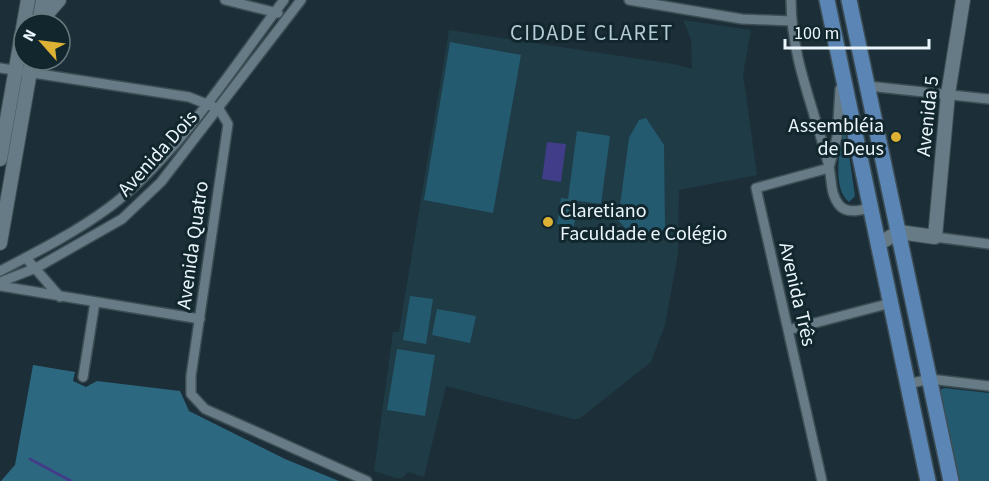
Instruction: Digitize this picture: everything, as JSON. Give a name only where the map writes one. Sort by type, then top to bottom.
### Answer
[{"type":"main road","points":[[827,0],[928,481]]},
{"type":"main road","points":[[849,0],[951,481]]},
{"type":"main road","points":[[899,342],[912,348],[921,340]]},
{"type":"main road","points":[[915,416],[926,408],[936,409]]},
{"type":"street","points":[[49,12],[59,0]]},
{"type":"street","points":[[225,0],[276,10],[286,21]]},
{"type":"street","name":"Avenida Dois","points":[[0,271],[26,258],[110,207],[150,171],[205,104],[284,0]]},
{"type":"street","points":[[629,0],[659,2],[742,19],[791,21]]},
{"type":"street","points":[[790,0],[796,58],[829,168],[834,199],[842,209],[855,211],[870,208]]},
{"type":"street","name":"Avenida 5","points":[[935,237],[948,94],[963,0]]},
{"type":"street","name":"Avenida Dois","points":[[0,284],[36,268],[122,219],[161,182],[286,21],[296,2]]},
{"type":"street","points":[[829,168],[840,105],[839,60]]},
{"type":"street","points":[[0,159],[16,72]]},
{"type":"street","points":[[0,243],[6,179],[30,72]]},
{"type":"street","points":[[62,72],[189,97],[219,109]]},
{"type":"street","points":[[868,86],[989,99]]},
{"type":"street","name":"Avenida Quatro","points":[[219,109],[228,124],[190,388],[193,399],[205,409],[366,481]]},
{"type":"street","name":"Avenida Três","points":[[820,478],[756,188],[829,168]]},
{"type":"street","points":[[878,244],[898,232],[989,244]]},
{"type":"street","points":[[26,258],[60,297]]},
{"type":"street","points":[[0,284],[60,297],[200,319]]},
{"type":"street","points":[[83,377],[95,302]]},
{"type":"street","points":[[788,330],[891,303]]},
{"type":"street","points":[[908,384],[930,379],[989,386]]},
{"type":"shaded area","name":"Claretiano Faculdade e Colégio","points":[[683,20],[751,30],[743,74],[757,175],[679,190],[678,254],[665,325],[651,362],[579,419],[446,386],[424,477],[408,472],[402,478],[396,478],[374,471],[393,332],[399,332],[449,30],[673,64],[692,69],[691,39]]},
{"type":"shaded area","points":[[450,42],[521,55],[493,213],[424,200]]},
{"type":"shaded area","points":[[646,118],[664,145],[665,228],[659,234],[626,229],[618,220],[629,138],[639,120]]},
{"type":"shaded area","points":[[845,127],[855,196],[849,202],[843,195],[839,178],[842,129]]},
{"type":"shaded area","points":[[577,131],[610,136],[601,204],[578,201],[574,226],[557,224],[561,198],[568,199]]},
{"type":"shaded area","points":[[547,142],[566,144],[561,182],[542,179]]},
{"type":"shaded area","points":[[410,296],[433,299],[426,344],[403,340]]},
{"type":"shaded area","points":[[437,309],[476,316],[470,343],[432,335]]},
{"type":"shaded area","points":[[397,349],[435,355],[425,416],[387,410]]},
{"type":"shaded area","points":[[33,365],[75,372],[73,381],[86,387],[97,381],[180,391],[189,411],[285,459],[339,481],[1,481],[15,465]]},
{"type":"shaded area","points":[[944,388],[989,393],[989,481],[954,481],[936,392]]},
{"type":"waterway","points":[[30,459],[71,481]]},
{"type":"place","name":"Assembléia de Deus","points":[[896,137]]},
{"type":"place","name":"Claretiano Faculdade e Colégio","points":[[548,222]]},
{"type":"district","name":"CIDADE CLARET","points":[[592,32]]}]
